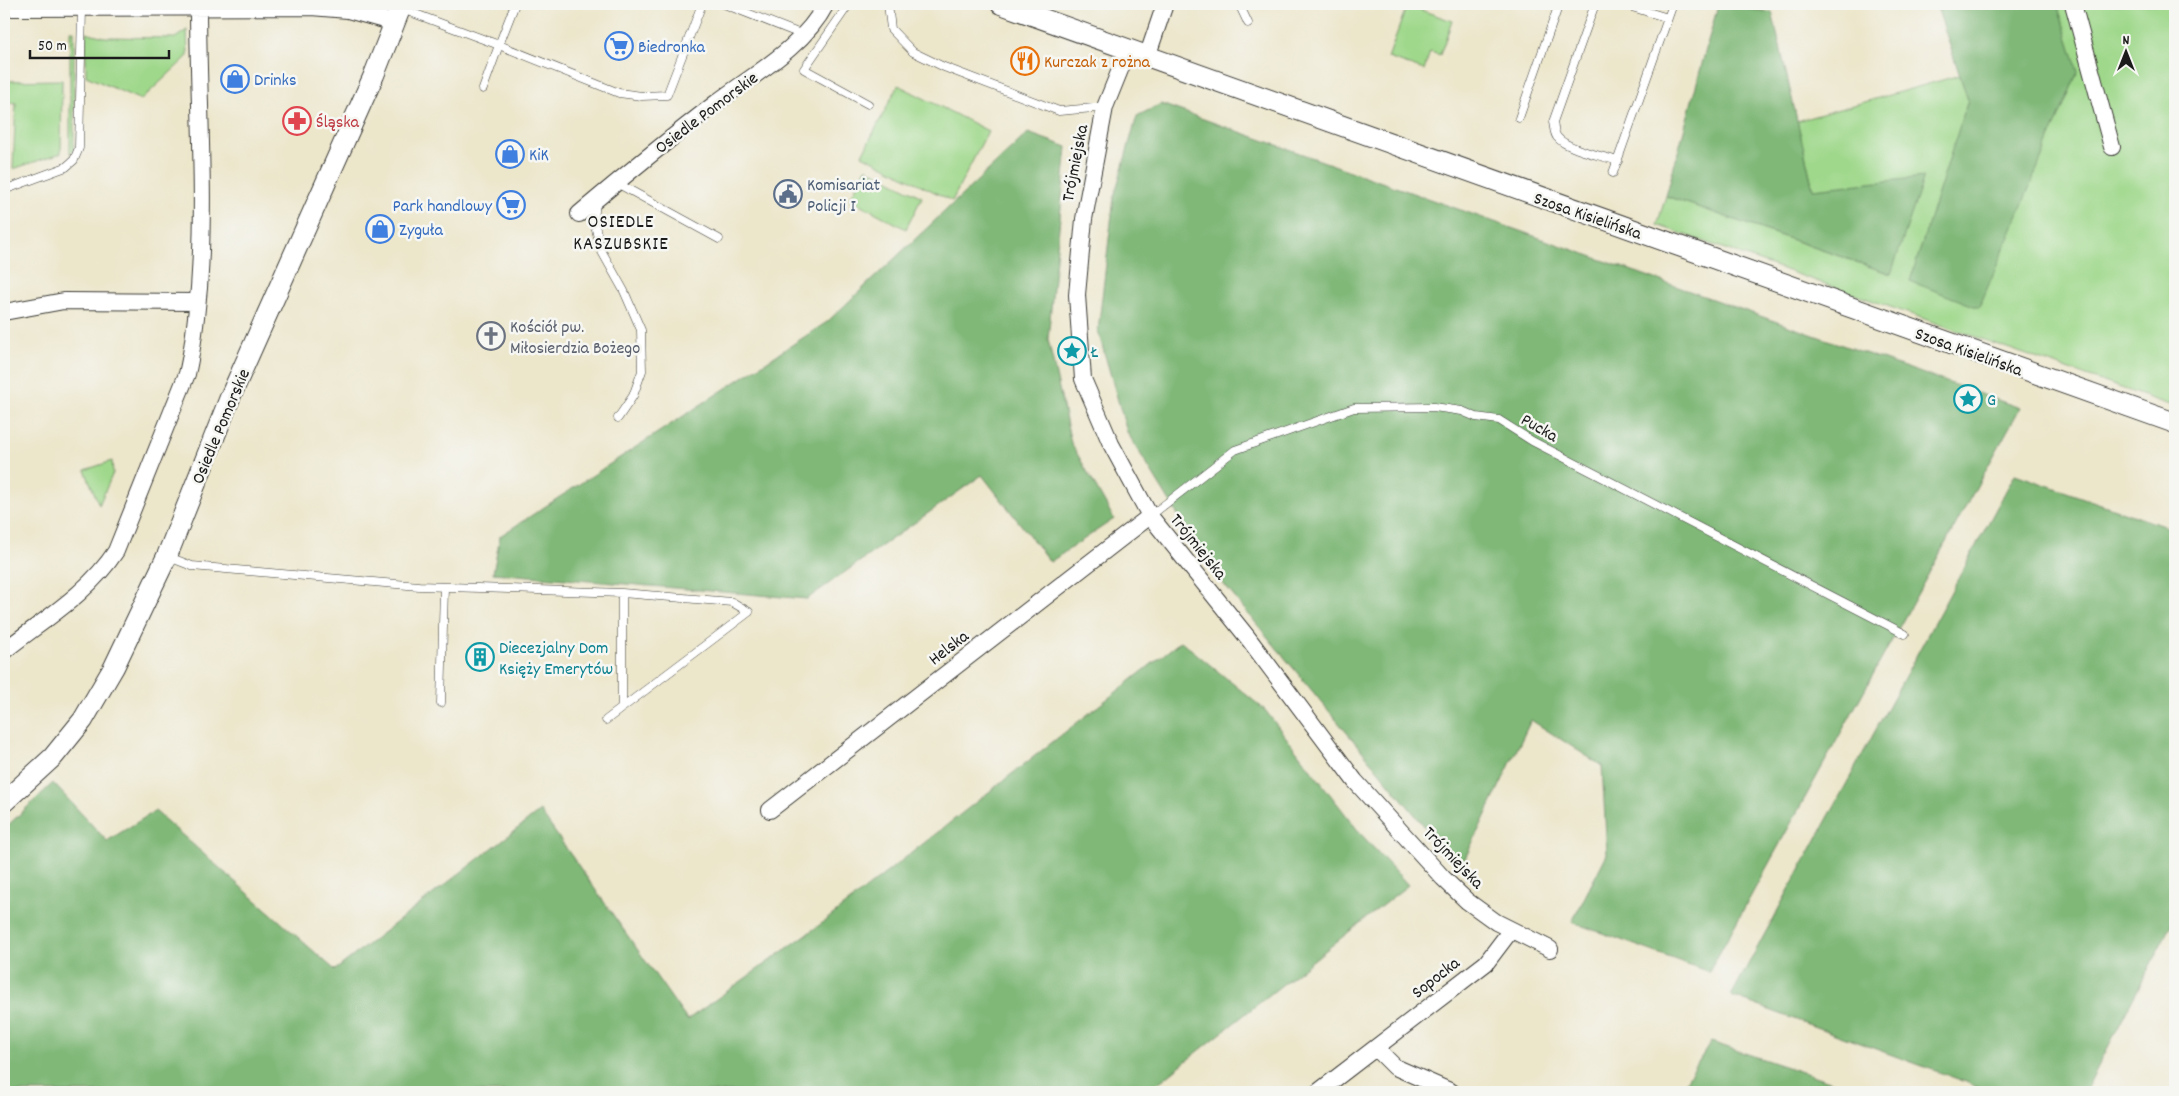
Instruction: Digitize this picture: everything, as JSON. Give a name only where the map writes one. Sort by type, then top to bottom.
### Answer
[{"type":"street","name":"Osiedle Pomorskie","points":[[579,214],[615,182],[715,104],[778,58],[803,35],[826,4]]},
{"type":"street","name":"Szosa Kisielińska","points":[[1001,4],[2175,423]]},
{"type":"street","points":[[1147,57],[1166,4]]},
{"type":"street","points":[[2073,4],[2112,147]]},
{"type":"street","points":[[4,8],[72,6],[331,6],[359,12],[399,12]]},
{"type":"street","points":[[4,650],[83,589],[102,572],[116,551],[187,374],[194,346],[203,200],[198,6]]},
{"type":"street","name":"Osiedle Pomorskie","points":[[4,802],[53,757],[84,720],[114,667],[167,556],[231,395],[399,12]]},
{"type":"street","name":"Trójmiejska","points":[[1128,50],[1105,107],[1084,219],[1077,295],[1083,379],[1111,444],[1150,516],[1248,638],[1355,781],[1443,878],[1467,901],[1496,922],[1550,949]]},
{"type":"street","points":[[4,312],[64,301],[197,302]]},
{"type":"street","name":"Helska","points":[[770,810],[1150,516]]},
{"type":"street","name":"Sopocka","points":[[1318,1092],[1486,962],[1511,930]]},
{"type":"street","points":[[1376,1048],[1395,1067],[1452,1092]]},
{"type":"lane","points":[[482,88],[515,4]]},
{"type":"lane","points":[[399,12],[499,45],[619,93],[642,96],[667,95],[702,4]]},
{"type":"lane","points":[[724,4],[803,35]]},
{"type":"lane","points":[[849,4],[804,69],[868,104]]},
{"type":"lane","points":[[888,4],[891,30],[913,52],[944,67],[1059,111],[1105,107]]},
{"type":"lane","points":[[1239,4],[1248,23]]},
{"type":"lane","points":[[1519,118],[1559,4]]},
{"type":"lane","points":[[1595,4],[1553,122],[1554,130],[1559,140],[1618,161]]},
{"type":"lane","points":[[1622,4],[1668,18]]},
{"type":"lane","points":[[1614,173],[1673,4]]},
{"type":"lane","points":[[4,190],[66,167],[74,160],[80,148],[72,6]]},
{"type":"lane","points":[[615,182],[719,239]]},
{"type":"lane","points":[[597,198],[594,221],[601,250],[624,291],[641,330],[642,371],[632,396],[618,418]]},
{"type":"lane","name":"Pucka","points":[[1150,516],[1235,450],[1354,408],[1443,408],[1499,420],[1532,442],[1905,634]]},
{"type":"lane","points":[[167,556],[192,566],[444,587],[622,593],[732,602],[749,612],[606,720]]},
{"type":"lane","points":[[441,703],[444,587]]},
{"type":"lane","points":[[622,593],[622,708]]},
{"type":"green space","points":[[1936,4],[2057,4],[2078,71],[1979,308],[1910,281],[1968,100]]},
{"type":"green space","points":[[2057,4],[2175,4],[2175,407],[1657,225],[1666,196],[1891,274],[1813,189],[1797,121],[1960,75],[1968,100],[1946,174],[2077,71]]},
{"type":"green space","points":[[1407,5],[1452,21],[1440,55],[1430,52],[1424,70],[1388,58]]},
{"type":"green space","points":[[1718,5],[1772,12],[1813,189],[1924,177],[1891,274],[1666,196]]},
{"type":"green space","points":[[187,30],[188,56],[141,100],[86,76],[86,32],[104,37],[175,38]]},
{"type":"green space","points":[[70,31],[74,31],[74,144],[73,151],[70,154]]},
{"type":"green space","points":[[62,80],[61,153],[13,169],[16,103],[4,102],[4,81]]},
{"type":"green space","points":[[898,85],[988,131],[952,201],[862,155]]},
{"type":"green space","points":[[1161,104],[2020,408],[1709,972],[1572,922],[1607,854],[1602,766],[1531,720],[1460,869],[1211,569],[1127,432],[1098,331],[1114,197],[1137,116]]},
{"type":"green space","points":[[1028,133],[1067,147],[1048,339],[1071,443],[1114,519],[1050,562],[982,475],[807,599],[493,573],[500,536],[827,322]]},
{"type":"green space","points":[[866,168],[922,197],[906,229],[850,199]]},
{"type":"green space","points":[[112,461],[113,473],[99,505],[85,470]]},
{"type":"green space","points":[[2015,474],[2175,530],[2175,917],[2085,1092],[1987,1092],[1966,1082],[1731,996]]},
{"type":"green space","points":[[1181,641],[1265,710],[1360,833],[1408,885],[1147,1092],[4,1092],[4,829],[53,783],[107,841],[155,811],[335,970],[540,811],[687,1020],[821,924]]},
{"type":"green space","points":[[1711,1042],[1863,1092],[1679,1092]]},
{"type":"place","name":"Biedronka","points":[[619,46]]},
{"type":"place","name":"Kurczak z rożna","points":[[1025,61]]},
{"type":"place","name":"Drinks","points":[[235,79]]},
{"type":"place","name":"Śląska","points":[[297,121]]},
{"type":"place","name":"KiK","points":[[510,154]]},
{"type":"place","name":"Komisariat Policji I","points":[[788,194]]},
{"type":"place","name":"Park handlowy","points":[[511,205]]},
{"type":"place","name":"Zyguła","points":[[380,229]]},
{"type":"place","name":"Kościół pw. Miłosierdzia Bożego","points":[[491,336]]},
{"type":"place","name":"Ł","points":[[1072,351]]},
{"type":"place","name":"G","points":[[1968,399]]},
{"type":"place","name":"Diecezjalny Dom Księży Emerytów","points":[[480,657]]},
{"type":"district","name":"OSIEDLE KASZUBSKIE","points":[[621,231]]}]
